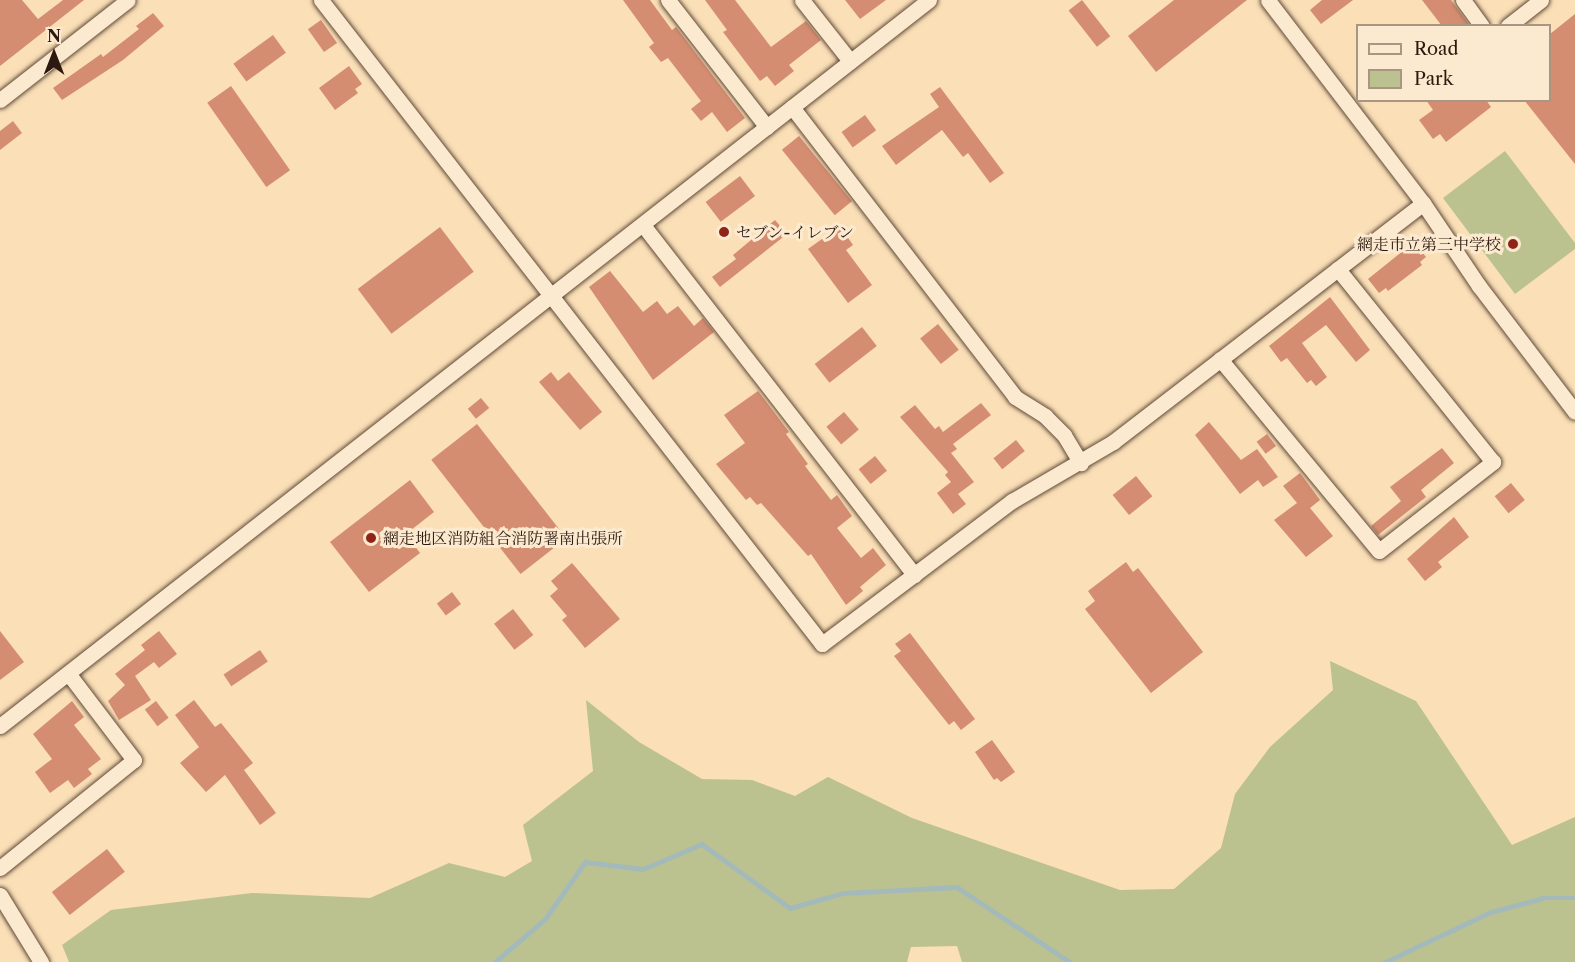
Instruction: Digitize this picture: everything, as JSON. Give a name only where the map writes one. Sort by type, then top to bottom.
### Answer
[{"type":"street","points":[[0,100],[128,0]]},
{"type":"street","points":[[321,0],[822,645],[1012,501],[1081,463],[1423,203]]},
{"type":"street","points":[[668,0],[766,127]]},
{"type":"street","points":[[802,0],[850,61]]},
{"type":"street","points":[[1,724],[552,298],[929,0]]},
{"type":"street","points":[[1268,0],[1423,203],[1479,286],[1575,412]]},
{"type":"street","points":[[1463,0],[1481,24]]},
{"type":"street","points":[[1511,24],[1541,0]]},
{"type":"street","points":[[792,107],[1014,397],[1031,405],[1051,422],[1081,463]]},
{"type":"street","points":[[643,225],[914,575]]},
{"type":"street","points":[[1220,359],[1379,551],[1493,462],[1338,269]]},
{"type":"street","points":[[0,868],[134,760],[68,674]]},
{"type":"street","points":[[0,895],[41,962]]},
{"type":"green space","points":[[1505,151],[1575,243],[1575,249],[1515,294],[1443,198]]},
{"type":"green space","points":[[1330,661],[1416,701],[1512,845],[1575,817],[1575,962],[962,962],[957,946],[911,947],[907,962],[69,962],[62,945],[111,910],[252,893],[370,898],[449,863],[505,877],[532,861],[523,825],[593,771],[586,700],[639,742],[702,779],[752,780],[795,796],[828,777],[912,818],[1120,890],[1174,889],[1221,848],[1235,794],[1270,747],[1333,690]]},
{"type":"building","points":[[0,0],[22,0],[38,19],[63,0],[84,0],[0,66]]},
{"type":"building","points":[[623,0],[650,0],[672,30],[676,27],[745,118],[727,132],[712,112],[701,121],[691,109],[701,101],[668,58],[661,62],[649,47],[654,43]]},
{"type":"building","points":[[705,0],[735,0],[771,47],[806,21],[821,40],[789,65],[794,71],[775,86],[767,76],[760,81],[723,32],[727,30]]},
{"type":"building","points":[[845,0],[886,0],[860,19]]},
{"type":"building","points":[[1082,0],[1110,36],[1097,47],[1069,10]]},
{"type":"building","points":[[1174,0],[1247,0],[1156,72],[1128,36]]},
{"type":"building","points":[[1322,0],[1353,0],[1321,24],[1310,10]]},
{"type":"building","points":[[1422,0],[1451,0],[1469,24],[1440,24]]},
{"type":"building","points":[[153,13],[164,26],[123,60],[62,100],[53,88],[101,54],[103,57],[139,29],[136,26]]},
{"type":"building","points":[[1575,14],[1575,164],[1526,102],[1551,102],[1551,33]]},
{"type":"building","points":[[321,20],[337,43],[324,52],[308,29]]},
{"type":"building","points":[[273,35],[286,53],[246,82],[233,64]]},
{"type":"building","points":[[349,66],[362,84],[355,89],[358,93],[335,110],[319,88]]},
{"type":"building","points":[[231,86],[290,170],[266,187],[207,103]]},
{"type":"building","points":[[940,87],[1004,173],[990,183],[968,153],[963,157],[942,130],[896,165],[882,146],[939,107],[930,94]]},
{"type":"building","points":[[1427,102],[1487,102],[1491,107],[1446,142],[1440,134],[1433,139],[1419,120],[1433,110]]},
{"type":"building","points":[[865,115],[876,130],[853,147],[842,132]]},
{"type":"building","points":[[13,121],[22,133],[0,150],[0,131]]},
{"type":"building","points":[[799,136],[852,201],[835,215],[782,150]]},
{"type":"building","points":[[740,176],[755,196],[721,222],[706,202]]},
{"type":"building","points":[[775,220],[787,234],[720,287],[712,277],[736,259],[733,255]]},
{"type":"building","points":[[840,226],[853,245],[846,250],[872,285],[848,303],[808,249]]},
{"type":"building","points":[[440,227],[474,272],[391,334],[358,289]]},
{"type":"building","points":[[1414,242],[1426,257],[1420,262],[1422,265],[1388,291],[1386,288],[1379,293],[1368,279]]},
{"type":"building","points":[[610,271],[643,312],[657,301],[667,314],[678,306],[694,326],[703,318],[714,332],[653,380],[589,287]]},
{"type":"building","points":[[1330,297],[1370,350],[1356,362],[1326,325],[1302,343],[1327,377],[1316,386],[1311,380],[1307,383],[1287,358],[1281,362],[1269,346]]},
{"type":"building","points":[[938,324],[959,350],[941,364],[920,338]]},
{"type":"building","points":[[862,327],[877,346],[829,383],[815,364]]},
{"type":"building","points":[[551,372],[558,381],[569,372],[602,412],[580,430],[539,382]]},
{"type":"building","points":[[758,391],[789,432],[786,434],[808,464],[805,466],[831,500],[837,495],[852,516],[837,528],[861,558],[873,548],[886,565],[860,587],[863,591],[846,605],[811,554],[808,556],[761,503],[757,505],[750,497],[746,500],[716,464],[745,443],[724,415]]},
{"type":"building","points":[[481,398],[489,408],[476,419],[468,409]]},
{"type":"building","points":[[981,403],[991,415],[953,444],[957,449],[951,453],[974,482],[958,494],[966,504],[953,514],[937,493],[951,482],[945,475],[948,472],[900,417],[915,405],[935,429],[939,426],[943,432]]},
{"type":"building","points":[[844,412],[859,430],[841,444],[826,427]]},
{"type":"building","points":[[1209,422],[1241,460],[1257,449],[1278,477],[1263,487],[1258,480],[1240,494],[1195,435]]},
{"type":"building","points":[[477,424],[566,538],[521,574],[431,460]]},
{"type":"building","points":[[1267,434],[1276,446],[1266,454],[1257,442]]},
{"type":"building","points":[[1016,440],[1025,451],[1002,469],[993,458]]},
{"type":"building","points":[[1442,448],[1454,463],[1421,490],[1426,497],[1378,535],[1371,526],[1401,501],[1390,487]]},
{"type":"building","points":[[875,456],[887,471],[871,484],[859,469]]},
{"type":"building","points":[[1300,473],[1320,500],[1310,508],[1333,536],[1306,557],[1274,520],[1297,503],[1283,486]]},
{"type":"building","points":[[1136,476],[1152,496],[1129,515],[1113,495]]},
{"type":"building","name":"網走地区消防組合消防署南出張所","points":[[410,480],[434,512],[406,534],[420,553],[369,592],[330,542]]},
{"type":"building","points":[[1511,483],[1525,500],[1509,513],[1495,496]]},
{"type":"building","points":[[1454,517],[1469,537],[1438,562],[1442,567],[1425,581],[1407,559]]},
{"type":"building","points":[[1126,562],[1133,572],[1138,568],[1203,652],[1151,693],[1085,609],[1095,601],[1088,591]]},
{"type":"building","points":[[572,563],[620,619],[585,648],[562,620],[567,616],[550,596],[558,589],[551,581]]},
{"type":"building","points":[[452,592],[461,604],[446,615],[437,603]]},
{"type":"building","points":[[513,609],[533,635],[514,650],[494,624]]},
{"type":"building","points":[[0,631],[24,662],[0,680]]},
{"type":"building","points":[[159,631],[177,654],[159,668],[154,662],[135,676],[151,700],[119,720],[108,701],[125,685],[115,674],[145,650],[141,645]]},
{"type":"building","points":[[910,633],[975,719],[961,730],[954,721],[949,725],[894,656],[901,651],[895,644]]},
{"type":"building","points":[[260,650],[268,662],[231,686],[224,675]]},
{"type":"building","points":[[194,700],[215,727],[221,723],[253,763],[244,770],[276,813],[260,825],[225,775],[206,792],[180,763],[199,747],[175,715]]},
{"type":"building","points":[[72,701],[84,717],[74,725],[101,759],[88,769],[92,774],[74,788],[68,780],[50,793],[35,772],[52,759],[33,734]]},
{"type":"building","points":[[156,701],[169,718],[157,726],[145,709]]},
{"type":"building","points":[[992,740],[1015,772],[1001,782],[997,778],[994,780],[975,752]]},
{"type":"building","points":[[107,849],[125,872],[70,915],[52,892]]},
{"type":"waterway","points":[[495,962],[545,919],[585,862],[643,869],[702,844],[790,908],[843,893],[957,887],[1070,962]]},
{"type":"waterway","points":[[1385,962],[1491,912],[1543,898],[1575,898]]},
{"type":"place","name":"セブン-イレブン","points":[[724,232]]},
{"type":"place","name":"網走市立第三中学校","points":[[1513,244]]},
{"type":"place","name":"網走地区消防組合消防署南出張所","points":[[371,538]]}]
